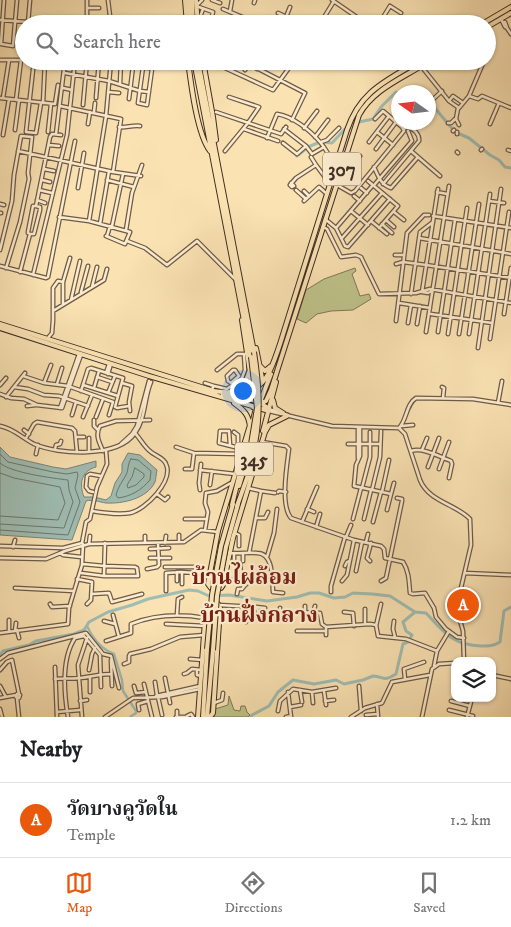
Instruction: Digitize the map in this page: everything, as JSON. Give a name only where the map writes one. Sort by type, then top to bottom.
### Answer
[{"type":"main road","points":[[191,0],[196,6],[197,15]]},
{"type":"main road","points":[[185,5],[191,0]]},
{"type":"main road","points":[[189,15],[191,0]]},
{"type":"main road","points":[[190,15],[191,0]]},
{"type":"main road","points":[[185,5],[189,10]]},
{"type":"main road","points":[[185,5],[188,15]]},
{"type":"main road","points":[[496,16],[511,7]]},
{"type":"main road","points":[[501,13],[500,16],[503,20]]},
{"type":"main road","points":[[496,22],[503,20],[511,13]]},
{"type":"main road","points":[[190,70],[198,118],[214,153]]},
{"type":"main road","name":"345","points":[[196,70],[246,307],[260,399],[255,444],[235,505]]},
{"type":"main road","name":"345","points":[[199,70],[211,143]]},
{"type":"main road","points":[[205,70],[213,117],[211,143]]},
{"type":"main road","name":"307","points":[[258,405],[271,376],[349,123],[361,102],[377,86],[404,70]]},
{"type":"main road","name":"307","points":[[267,410],[357,120],[368,102],[379,92],[415,70]]},
{"type":"main road","points":[[327,194],[330,196],[334,195]]},
{"type":"main road","points":[[324,203],[328,201],[330,205]]},
{"type":"main road","name":"345","points":[[226,215],[236,281],[251,357],[257,408],[250,450],[235,505]]},
{"type":"main road","points":[[240,301],[245,353],[252,382],[256,383],[262,378],[246,307]]},
{"type":"main road","points":[[0,324],[150,380],[155,378],[233,401],[258,405],[267,410]]},
{"type":"main road","points":[[1,330],[48,339],[226,393],[246,392],[261,385],[270,373],[275,359]]},
{"type":"main road","points":[[259,364],[263,370],[267,370],[275,359]]},
{"type":"main road","points":[[226,393],[236,390],[244,383],[248,376],[249,367]]},
{"type":"main road","points":[[271,376],[277,373]]},
{"type":"main road","points":[[240,398],[248,403],[258,405],[267,399],[277,373]]},
{"type":"main road","points":[[213,389],[267,410]]},
{"type":"main road","points":[[263,433],[285,414],[274,405],[273,395]]},
{"type":"main road","points":[[233,401],[245,410],[248,417],[250,425],[249,439]]},
{"type":"main road","name":"345","points":[[210,711],[217,596],[228,550],[252,420],[258,405]]},
{"type":"main road","points":[[252,420],[257,414],[267,410]]},
{"type":"main road","name":"345","points":[[203,717],[212,595],[228,550],[227,523],[255,462],[267,410]]},
{"type":"main road","points":[[250,425],[241,448],[233,482],[216,532],[209,587],[221,588],[226,572],[228,550],[246,502],[255,462],[262,444],[261,419],[256,418],[252,420]]},
{"type":"main road","points":[[215,547],[227,523]]},
{"type":"main road","points":[[210,573],[212,576],[220,578],[226,572]]},
{"type":"main road","points":[[195,717],[200,688],[200,670],[203,660],[205,611],[208,604],[219,605],[220,610],[213,704],[210,711],[213,713],[209,717]]},
{"type":"main road","points":[[205,611],[209,606],[217,607],[220,610]]},
{"type":"street","points":[[2,20],[15,21],[13,46],[1,44],[2,20],[4,0]]},
{"type":"street","points":[[16,15],[17,0]]},
{"type":"street","points":[[29,15],[30,0]]},
{"type":"street","points":[[87,0],[87,15]]},
{"type":"street","points":[[108,0],[109,15]]},
{"type":"street","points":[[202,0],[196,6],[213,12],[212,15]]},
{"type":"street","points":[[212,0],[220,3]]},
{"type":"street","points":[[230,11],[232,0]]},
{"type":"street","points":[[326,15],[335,1],[354,15]]},
{"type":"street","points":[[384,15],[390,6],[401,13]]},
{"type":"street","points":[[287,15],[290,7]]},
{"type":"street","points":[[87,8],[99,8]]},
{"type":"street","points":[[201,15],[203,8]]},
{"type":"street","points":[[223,9],[239,15]]},
{"type":"street","points":[[503,20],[511,34]]},
{"type":"street","points":[[0,60],[15,60]]},
{"type":"street","points":[[9,60],[2,98],[55,104],[58,84]]},
{"type":"street","points":[[15,130],[20,70]]},
{"type":"street","points":[[33,70],[26,132],[36,133],[42,103],[44,70]]},
{"type":"street","points":[[33,275],[67,135],[75,70]]},
{"type":"street","points":[[83,105],[86,70]]},
{"type":"street","points":[[96,98],[98,70]]},
{"type":"street","points":[[89,221],[106,115],[107,85],[110,81],[111,70]]},
{"type":"street","points":[[120,84],[121,70]]},
{"type":"street","points":[[129,99],[132,70]]},
{"type":"street","points":[[142,70],[138,103],[147,105],[152,70]]},
{"type":"street","points":[[230,70],[273,89],[288,70]]},
{"type":"street","points":[[259,70],[305,93],[292,120]]},
{"type":"street","points":[[424,70],[449,101],[458,108]]},
{"type":"street","points":[[459,125],[456,122],[458,108],[469,96],[480,70]]},
{"type":"street","points":[[56,134],[65,73],[110,81],[149,92]]},
{"type":"street","points":[[63,88],[72,90]]},
{"type":"street","points":[[436,97],[442,91]]},
{"type":"street","points":[[108,92],[119,93]]},
{"type":"street","points":[[84,94],[90,94]]},
{"type":"street","points":[[449,101],[453,96],[462,103]]},
{"type":"street","points":[[469,96],[478,99],[482,96],[511,108]]},
{"type":"street","points":[[225,151],[248,124],[259,107],[229,97]]},
{"type":"street","points":[[3,134],[9,99]]},
{"type":"street","points":[[79,99],[84,100]]},
{"type":"street","points":[[88,124],[95,103]]},
{"type":"street","points":[[490,124],[499,103]]},
{"type":"street","points":[[48,132],[51,104]]},
{"type":"street","points":[[60,106],[121,119],[116,135],[113,172]]},
{"type":"street","points":[[369,142],[389,116],[381,111],[375,119]]},
{"type":"street","points":[[216,112],[281,134],[285,128],[313,154],[324,147]]},
{"type":"street","points":[[304,128],[316,112]]},
{"type":"street","points":[[267,138],[277,114],[292,120],[315,137],[336,165]]},
{"type":"street","points":[[448,123],[451,123],[456,117]]},
{"type":"street","points":[[315,137],[328,120]]},
{"type":"street","points":[[119,127],[140,126]]},
{"type":"street","points":[[320,142],[327,140],[339,128]]},
{"type":"street","points":[[244,129],[278,141]]},
{"type":"street","points":[[376,149],[391,129]]},
{"type":"street","points":[[337,185],[351,193],[355,191],[403,130]]},
{"type":"street","points":[[336,228],[412,141],[408,130]]},
{"type":"street","points":[[383,184],[418,143],[420,138],[413,130]]},
{"type":"street","points":[[377,132],[392,145]]},
{"type":"street","points":[[20,272],[30,234],[27,233],[30,218],[33,206],[36,206],[51,134],[61,135]]},
{"type":"street","points":[[0,250],[12,201],[21,136],[32,137],[29,179],[20,222],[6,268]]},
{"type":"street","points":[[0,266],[48,277],[75,141]]},
{"type":"street","points":[[283,143],[296,154],[306,146]]},
{"type":"street","points":[[49,145],[59,146]]},
{"type":"street","points":[[18,151],[113,172],[140,176]]},
{"type":"street","points":[[412,151],[440,176]]},
{"type":"street","points":[[78,188],[84,153]]},
{"type":"street","points":[[311,156],[330,184]]},
{"type":"street","points":[[340,176],[346,175],[351,161],[360,156]]},
{"type":"street","points":[[374,167],[383,184],[388,188],[393,187],[418,157]]},
{"type":"street","points":[[345,159],[351,161]]},
{"type":"street","points":[[126,230],[131,196],[140,176],[142,165]]},
{"type":"street","points":[[291,183],[316,165]]},
{"type":"street","points":[[44,169],[54,171]]},
{"type":"street","points":[[100,224],[109,171]]},
{"type":"street","points":[[59,217],[89,221],[111,226],[126,230],[130,232],[125,244],[107,236],[111,226],[123,174]]},
{"type":"street","points":[[42,180],[50,182]]},
{"type":"street","points":[[108,180],[134,187]]},
{"type":"street","points":[[368,180],[398,206],[379,228]]},
{"type":"street","points":[[426,332],[449,186]]},
{"type":"street","points":[[106,187],[113,188]]},
{"type":"street","points":[[296,190],[305,200],[319,187],[327,194]]},
{"type":"street","points":[[361,188],[366,193]]},
{"type":"street","points":[[478,348],[501,189]]},
{"type":"street","points":[[39,190],[53,194]]},
{"type":"street","points":[[422,292],[437,190],[447,194]]},
{"type":"street","points":[[304,191],[309,196]]},
{"type":"street","points":[[342,238],[382,193]]},
{"type":"street","points":[[469,334],[490,194]]},
{"type":"street","points":[[354,196],[360,201]]},
{"type":"street","points":[[325,219],[336,228],[345,246],[350,246],[390,199]]},
{"type":"street","points":[[37,200],[45,203]]},
{"type":"street","points":[[489,201],[504,203]]},
{"type":"street","points":[[459,334],[479,204]]},
{"type":"street","points":[[30,234],[34,234],[40,208],[36,206]]},
{"type":"street","points":[[448,334],[467,208]]},
{"type":"street","points":[[351,211],[368,226]]},
{"type":"street","points":[[394,212],[404,220]]},
{"type":"street","points":[[490,339],[509,212]]},
{"type":"street","points":[[396,321],[407,231],[424,215],[429,216]]},
{"type":"street","points":[[434,216],[511,228]]},
{"type":"street","points":[[30,218],[37,220]]},
{"type":"street","points":[[386,220],[394,227]]},
{"type":"street","points":[[438,332],[455,220]]},
{"type":"street","points":[[372,221],[387,234]]},
{"type":"street","points":[[412,294],[420,232],[433,222]]},
{"type":"street","points":[[382,224],[392,233]]},
{"type":"street","points":[[323,227],[327,229],[341,257],[356,255],[363,260],[379,294],[412,294],[422,292],[428,288],[511,303]]},
{"type":"street","points":[[420,238],[511,254]]},
{"type":"street","points":[[127,241],[145,248],[167,266],[197,241],[236,281]]},
{"type":"street","points":[[395,255],[404,255]]},
{"type":"street","points":[[63,304],[63,282],[70,258]]},
{"type":"street","points":[[70,300],[80,261]]},
{"type":"street","points":[[396,264],[403,262],[510,278]]},
{"type":"street","points":[[81,294],[88,266]]},
{"type":"street","points":[[92,287],[97,267]]},
{"type":"street","points":[[504,314],[511,268]]},
{"type":"street","points":[[53,311],[104,280],[107,269]]},
{"type":"street","points":[[48,339],[52,333],[53,288],[58,281],[63,282]]},
{"type":"street","points":[[398,303],[430,308]]},
{"type":"street","points":[[408,323],[410,305]]},
{"type":"street","points":[[417,324],[420,306]]},
{"type":"street","points":[[431,314],[492,323]]},
{"type":"street","points":[[205,383],[213,389],[227,389],[245,370],[245,353],[237,354],[218,370]]},
{"type":"street","points":[[26,406],[37,405],[60,408],[80,354]]},
{"type":"street","points":[[107,373],[110,364]]},
{"type":"street","points":[[44,383],[51,365]]},
{"type":"street","points":[[57,384],[62,368]]},
{"type":"street","points":[[81,391],[89,368],[99,370],[123,378],[115,408],[129,406]]},
{"type":"street","points":[[94,388],[99,370]]},
{"type":"street","points":[[233,383],[228,381],[227,376],[233,370],[237,371],[240,377]]},
{"type":"street","points":[[6,397],[24,375],[44,383],[69,387],[113,403],[109,415]]},
{"type":"street","points":[[108,393],[115,376]]},
{"type":"street","points":[[97,377],[112,382]]},
{"type":"street","points":[[0,385],[6,378]]},
{"type":"street","points":[[0,426],[38,445],[55,450],[89,452],[105,450],[121,444],[135,432],[150,380]]},
{"type":"street","points":[[498,403],[502,381]]},
{"type":"street","points":[[122,383],[132,386],[130,411]]},
{"type":"street","points":[[83,385],[118,396]]},
{"type":"street","points":[[14,387],[64,398],[88,406]]},
{"type":"street","points":[[442,387],[444,388],[443,398]]},
{"type":"street","points":[[0,394],[6,397],[24,399],[37,405]]},
{"type":"street","points":[[83,417],[92,395]]},
{"type":"street","points":[[400,427],[410,404],[414,399],[418,398],[443,398],[511,404]]},
{"type":"street","points":[[98,430],[94,426],[95,419],[103,399]]},
{"type":"street","points":[[72,415],[76,402]]},
{"type":"street","points":[[267,410],[328,426],[400,427],[413,425]]},
{"type":"street","points":[[0,546],[13,548],[63,548],[82,543],[86,522],[90,518],[93,501],[107,464],[105,450],[97,437],[100,426],[108,423],[150,420]]},
{"type":"street","points":[[26,439],[37,422],[72,428],[76,438],[77,452]]},
{"type":"street","points":[[108,423],[111,428]]},
{"type":"street","points":[[359,427],[358,458],[353,484],[362,488],[391,494]]},
{"type":"street","points":[[400,427],[405,434],[423,486],[439,500],[470,519],[471,545],[457,605],[464,639],[464,657]]},
{"type":"street","points":[[24,430],[28,434]]},
{"type":"street","points":[[230,445],[229,431],[220,431],[219,443],[241,448],[238,435],[234,432]]},
{"type":"street","points":[[364,519],[380,457],[380,431]]},
{"type":"street","points":[[92,511],[130,513],[139,509],[157,494],[166,476],[167,465],[164,460],[148,449],[135,432]]},
{"type":"street","points":[[353,520],[370,457],[370,432]]},
{"type":"street","points":[[76,438],[84,437]]},
{"type":"street","points":[[88,438],[89,452]]},
{"type":"street","points":[[422,450],[427,438]]},
{"type":"street","points":[[428,467],[439,438]]},
{"type":"street","points":[[55,450],[56,445],[61,444],[62,441]]},
{"type":"street","points":[[439,469],[449,442]]},
{"type":"street","points":[[262,444],[286,446],[289,448],[286,492],[287,513],[291,518],[354,540],[383,547],[385,558],[405,564],[410,593],[427,596],[428,601],[434,608],[436,617],[448,632],[464,639]]},
{"type":"street","points":[[348,444],[380,444]]},
{"type":"street","points":[[36,454],[38,445]]},
{"type":"street","points":[[176,447],[194,453],[241,454]]},
{"type":"street","points":[[411,451],[422,450],[452,463],[449,478]]},
{"type":"street","points":[[185,469],[192,469],[194,453]]},
{"type":"street","points":[[255,462],[263,460]]},
{"type":"street","points":[[373,522],[389,460]]},
{"type":"street","points":[[200,490],[201,464]]},
{"type":"street","points":[[200,470],[235,474]]},
{"type":"street","points":[[210,485],[212,471]]},
{"type":"street","points":[[93,492],[89,491],[86,487],[87,476],[90,474],[101,476]]},
{"type":"street","points":[[281,475],[286,475]]},
{"type":"street","points":[[205,530],[207,519],[206,493],[217,492],[233,482]]},
{"type":"street","points":[[387,510],[394,483]]},
{"type":"street","points":[[302,522],[317,487]]},
{"type":"street","points":[[248,488],[276,493],[279,491],[286,492]]},
{"type":"street","points":[[249,553],[261,491]]},
{"type":"street","points":[[157,494],[165,500],[168,497]]},
{"type":"street","points":[[381,581],[386,578],[402,500],[397,498]]},
{"type":"street","points":[[277,509],[274,532],[267,557],[272,577],[273,593],[283,593]]},
{"type":"street","points":[[307,509],[314,512]]},
{"type":"street","points":[[256,518],[265,518],[268,512]]},
{"type":"street","points":[[316,527],[320,514]]},
{"type":"street","points":[[90,518],[96,519]]},
{"type":"street","points":[[185,519],[207,519]]},
{"type":"street","points":[[331,592],[341,548],[351,525]]},
{"type":"street","points":[[0,558],[43,560],[83,544],[186,542],[200,531],[216,532]]},
{"type":"street","points":[[330,532],[330,538]]},
{"type":"street","points":[[234,533],[239,535],[239,546]]},
{"type":"street","points":[[366,542],[368,534]]},
{"type":"street","points":[[179,535],[179,542]]},
{"type":"street","points":[[89,544],[90,536]]},
{"type":"street","points":[[145,536],[145,543]]},
{"type":"street","points":[[166,536],[166,542]]},
{"type":"street","points":[[13,548],[15,540]]},
{"type":"street","points":[[342,581],[346,575],[354,540]]},
{"type":"street","points":[[356,571],[362,542]]},
{"type":"street","points":[[146,569],[158,567],[158,543]]},
{"type":"street","points":[[370,561],[367,558],[371,543]]},
{"type":"street","points":[[0,632],[67,624],[69,622],[70,606],[82,565],[83,544]]},
{"type":"street","points":[[104,576],[105,544]]},
{"type":"street","points":[[150,549],[169,548]]},
{"type":"street","points":[[228,550],[238,554],[260,553],[267,557]]},
{"type":"street","points":[[228,550],[234,562],[240,564],[242,574]]},
{"type":"street","points":[[60,553],[81,557]]},
{"type":"street","points":[[238,554],[238,562]]},
{"type":"street","points":[[243,554],[243,561]]},
{"type":"street","points":[[150,558],[170,558]]},
{"type":"street","points":[[345,566],[349,561]]},
{"type":"street","points":[[81,573],[104,576],[138,576],[137,568],[135,567],[83,564]]},
{"type":"street","points":[[165,567],[199,567],[200,573]]},
{"type":"street","points":[[177,572],[178,581]]},
{"type":"street","points":[[182,572],[182,584]]},
{"type":"street","points":[[166,591],[166,573],[210,573]]},
{"type":"street","points":[[465,573],[511,575]]},
{"type":"street","points":[[237,594],[238,589],[242,589],[247,582],[278,574]]},
{"type":"street","points":[[77,579],[92,582],[91,600],[87,604]]},
{"type":"street","points":[[224,579],[234,580]]},
{"type":"street","points":[[267,584],[272,585]]},
{"type":"street","points":[[15,588],[74,590]]},
{"type":"street","points":[[92,594],[109,593],[112,602],[142,594]]},
{"type":"street","points":[[177,616],[178,599],[182,597]]},
{"type":"street","points":[[50,604],[52,607],[70,606]]},
{"type":"street","points":[[381,604],[376,626],[378,636],[407,640],[438,651]]},
{"type":"street","points":[[219,605],[265,608]]},
{"type":"street","points":[[246,622],[250,606]]},
{"type":"street","points":[[305,606],[305,613]]},
{"type":"street","points":[[313,613],[315,606]]},
{"type":"street","points":[[256,607],[261,616],[269,617],[288,613],[321,614],[322,624],[326,627],[326,633],[297,631]]},
{"type":"street","points":[[280,608],[280,614]]},
{"type":"street","points":[[287,608],[288,613]]},
{"type":"street","points":[[294,608],[294,613]]},
{"type":"street","points":[[365,610],[365,624]]},
{"type":"street","points":[[344,612],[353,613],[354,626]]},
{"type":"street","points":[[113,615],[119,637]]},
{"type":"street","points":[[106,641],[131,633],[131,624],[141,620],[177,616],[206,618]]},
{"type":"street","points":[[9,620],[9,631]]},
{"type":"street","points":[[104,621],[115,624]]},
{"type":"street","points":[[394,621],[394,637]]},
{"type":"street","points":[[16,623],[18,638]]},
{"type":"street","points":[[166,624],[205,626]]},
{"type":"street","points":[[326,627],[365,624],[376,626]]},
{"type":"street","points":[[422,717],[430,675],[438,651],[448,632]]},
{"type":"street","points":[[0,659],[8,653],[86,633],[102,654],[111,656],[119,688]]},
{"type":"street","points":[[68,717],[67,660],[74,640],[82,635],[87,638],[100,656],[101,687]]},
{"type":"street","points":[[124,664],[130,662],[130,654],[180,637],[204,635]]},
{"type":"street","points":[[82,717],[78,661],[87,638]]},
{"type":"street","points":[[88,670],[95,648]]},
{"type":"street","points":[[190,659],[203,660]]},
{"type":"street","points":[[0,670],[7,662],[12,660],[19,717]]},
{"type":"street","points":[[111,660],[112,686]]},
{"type":"street","points":[[405,679],[404,669],[424,662]]},
{"type":"street","points":[[434,666],[451,664]]},
{"type":"street","points":[[55,667],[57,717]]},
{"type":"street","points":[[184,674],[187,674],[192,669],[200,670]]},
{"type":"street","points":[[56,679],[111,674]]},
{"type":"street","points":[[351,717],[365,708],[382,703],[392,682],[430,675]]},
{"type":"street","points":[[496,676],[511,679]]},
{"type":"street","points":[[90,677],[90,692]]},
{"type":"street","points":[[165,678],[170,703]]},
{"type":"street","points":[[155,682],[162,715]]},
{"type":"street","points":[[144,684],[152,717]]},
{"type":"street","points":[[0,686],[6,696]]},
{"type":"street","points":[[134,686],[136,694],[146,692]]},
{"type":"street","points":[[359,686],[361,711]]},
{"type":"street","points":[[139,710],[138,704],[148,699],[200,688]]},
{"type":"street","points":[[278,711],[278,704],[288,692],[295,688],[312,692],[336,688]]},
{"type":"street","points":[[290,706],[301,704],[300,690]]},
{"type":"street","points":[[324,691],[326,705]]},
{"type":"street","points":[[286,717],[291,717],[288,692]]},
{"type":"street","points":[[312,692],[313,703]]},
{"type":"street","points":[[213,704],[222,700],[223,693]]},
{"type":"street","points":[[0,698],[17,696]]},
{"type":"street","points":[[105,717],[133,698],[148,699]]},
{"type":"street","points":[[80,701],[87,700]]},
{"type":"street","points":[[325,701],[334,700]]},
{"type":"street","points":[[455,702],[470,706]]},
{"type":"street","points":[[468,716],[471,702]]},
{"type":"street","points":[[365,708],[366,716],[378,715],[377,704]]},
{"type":"street","points":[[0,709],[2,717]]},
{"type":"street","points":[[57,712],[81,710]]},
{"type":"street","points":[[448,710],[473,716]]},
{"type":"street","points":[[177,711],[177,717],[187,717],[189,714],[195,717]]},
{"type":"green space","points":[[355,268],[356,271],[352,274],[360,296],[369,294],[371,299],[353,310],[317,314],[306,323],[297,319],[306,290],[324,279]]},
{"type":"green space","points":[[229,696],[234,710],[240,711],[241,706],[245,706],[250,715],[248,717],[214,717],[215,709],[228,705]]},
{"type":"water","points":[[0,447],[10,457],[66,469],[96,461],[96,467],[87,472],[82,479],[84,497],[106,500],[111,496],[115,483],[122,472],[122,464],[128,453],[140,455],[157,470],[155,481],[146,493],[133,499],[112,503],[94,500],[86,501],[72,540],[0,535]]},
{"type":"waterway","points":[[359,122],[373,119],[391,97]]},
{"type":"waterway","points":[[436,109],[455,132],[469,138],[499,160],[505,167],[511,168]]},
{"type":"waterway","points":[[322,142],[332,143],[345,129]]},
{"type":"waterway","points":[[308,147],[320,142]]},
{"type":"waterway","points":[[297,156],[307,148]]},
{"type":"waterway","points":[[0,655],[3,651],[29,645],[36,641],[74,634],[84,630],[89,622],[108,612],[148,599],[189,590],[198,591],[209,596],[229,595],[267,601],[297,597],[310,593],[319,593],[334,598],[345,597],[353,593],[390,596],[415,612],[426,613],[444,632],[456,640],[481,646],[489,646],[500,642],[504,611],[511,607]]},
{"type":"waterway","points":[[251,717],[269,706],[278,692],[293,680],[314,684],[336,680],[344,684],[373,676],[386,678],[396,674],[403,644],[408,642],[412,635],[406,631],[403,622],[415,612]]},
{"type":"waterway","points":[[87,626],[98,643],[114,654],[122,680],[123,691],[136,711],[130,717]]},
{"type":"place","name":"วัดบางคูวัดใน","points":[[463,605]]},
{"type":"district","name":"บ้านไผ่ล้อม","points":[[244,576]]},
{"type":"district","name":"บ้านฝั่งกลาง","points":[[259,614]]}]
